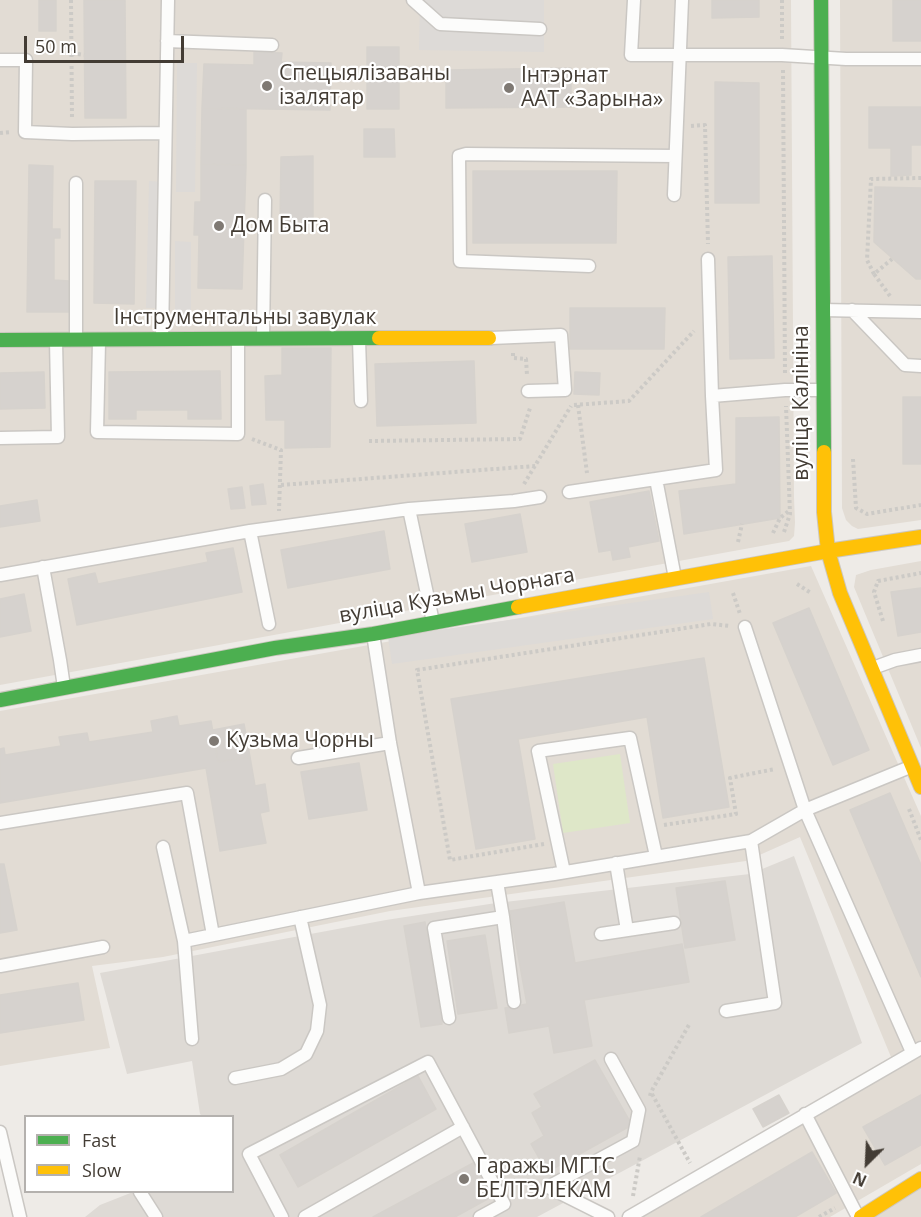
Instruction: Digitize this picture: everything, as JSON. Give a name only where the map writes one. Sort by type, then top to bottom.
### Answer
[{"type":"main road","name":"вуліца Калініна","points":[[821,0],[824,512],[828,551],[840,593],[921,787]]},
{"type":"main road","name":"Інструментальны завулак","points":[[0,340],[489,338]]},
{"type":"main road","name":"вуліца Кузьмы Чорнага","points":[[0,700],[275,648],[373,634],[675,578],[921,537]]},
{"type":"main road","points":[[859,1217],[921,1179]]},
{"type":"lane","points":[[162,340],[168,0]]},
{"type":"lane","points":[[413,0],[440,24],[540,29]]},
{"type":"lane","points":[[634,0],[631,55],[782,55],[821,58],[921,59]]},
{"type":"lane","points":[[674,195],[682,0]]},
{"type":"lane","points":[[167,40],[272,45]]},
{"type":"lane","points":[[0,60],[26,60],[26,132],[165,133]]},
{"type":"lane","points":[[589,266],[460,261],[459,156],[477,154],[675,156]]},
{"type":"lane","points":[[76,183],[76,339]]},
{"type":"lane","points":[[262,339],[265,201]]},
{"type":"lane","points":[[569,492],[716,470],[708,260]]},
{"type":"lane","points":[[822,310],[921,312]]},
{"type":"lane","points":[[852,310],[905,365],[921,366]]},
{"type":"lane","points":[[489,338],[561,335],[565,390],[528,391]]},
{"type":"lane","points":[[99,340],[97,432],[238,434],[238,339]]},
{"type":"lane","points":[[359,339],[361,401]]},
{"type":"lane","points":[[0,438],[58,437],[56,340]]},
{"type":"lane","points":[[712,396],[785,390],[823,390]]},
{"type":"lane","points":[[656,479],[675,578]]},
{"type":"lane","points":[[0,575],[250,531],[409,509],[540,497]]},
{"type":"lane","points":[[409,509],[433,623]]},
{"type":"lane","points":[[250,531],[269,624]]},
{"type":"lane","points":[[43,567],[64,688]]},
{"type":"lane","points":[[629,1217],[916,1050],[805,810],[745,627]]},
{"type":"lane","points":[[373,634],[390,743],[419,893]]},
{"type":"lane","points":[[872,668],[895,660],[921,655]]},
{"type":"lane","points":[[564,872],[538,751],[630,738],[656,856]]},
{"type":"lane","points":[[298,758],[390,743]]},
{"type":"lane","points":[[184,941],[419,893],[751,842],[805,810],[912,766]]},
{"type":"lane","points":[[0,823],[187,793],[213,935]]},
{"type":"lane","points":[[726,1011],[775,1003],[751,842]]},
{"type":"lane","points":[[163,847],[184,941],[192,1039]]},
{"type":"lane","points":[[616,863],[627,930]]},
{"type":"lane","points":[[497,882],[514,1002]]},
{"type":"lane","points":[[235,1078],[281,1069],[306,1054],[317,1031],[320,1005],[300,917]]},
{"type":"lane","points":[[449,1018],[434,928],[503,917]]},
{"type":"lane","points":[[601,934],[674,923]]},
{"type":"lane","points":[[0,966],[102,947]]},
{"type":"lane","points":[[608,1217],[548,1187],[633,1141],[639,1110],[611,1059]]},
{"type":"lane","points":[[282,1217],[249,1154],[428,1062],[504,1204],[480,1217]]},
{"type":"lane","points":[[805,1114],[859,1217]]},
{"type":"lane","points":[[305,1217],[463,1127]]},
{"type":"lane","points":[[0,1132],[20,1217]]},
{"type":"lane","points":[[141,1193],[156,1217]]},
{"type":"path","points":[[71,0],[72,134]]},
{"type":"path","points":[[782,0],[785,390],[790,510],[790,514],[782,535],[772,537],[780,518],[790,510]]},
{"type":"path","points":[[72,53],[84,56]]},
{"type":"path","points":[[676,127],[705,125],[708,260]]},
{"type":"path","points":[[885,299],[892,299],[873,274],[867,260],[871,179],[921,178]]},
{"type":"path","points":[[873,274],[892,259]]},
{"type":"path","points":[[561,406],[629,401],[709,315]]},
{"type":"path","points":[[369,441],[520,439],[530,408],[526,359],[513,358],[513,350]]},
{"type":"path","points":[[514,501],[572,405]]},
{"type":"path","points":[[578,405],[589,489]]},
{"type":"path","points":[[530,408],[540,407]]},
{"type":"path","points":[[238,434],[280,450],[281,485],[278,527]]},
{"type":"path","points":[[281,485],[535,466]]},
{"type":"path","points":[[742,524],[738,543],[749,540]]},
{"type":"path","points":[[874,592],[878,581],[921,573]]},
{"type":"path","points":[[793,581],[817,597]]},
{"type":"path","points":[[733,592],[743,591]]},
{"type":"path","points":[[557,842],[450,860],[417,670],[711,624]]},
{"type":"path","points":[[650,828],[736,814],[730,778],[762,771]]},
{"type":"path","points":[[906,802],[921,840]]},
{"type":"path","points":[[651,1092],[689,1162]]},
{"type":"shaded area","points":[[0,0],[791,0],[794,536],[789,541],[0,685]]},
{"type":"shaded area","points":[[420,0],[544,0],[544,52],[419,50]]},
{"type":"shaded area","points":[[840,0],[921,0],[921,520],[858,529],[846,520],[842,508]]},
{"type":"shaded area","points":[[177,63],[197,63],[195,192],[176,192]]},
{"type":"shaded area","points":[[149,181],[164,182],[163,308],[146,308]]},
{"type":"shaded area","points":[[175,241],[191,242],[191,315],[175,315]]},
{"type":"shaded area","points":[[921,561],[921,748],[854,587],[856,575]]},
{"type":"shaded area","points":[[811,566],[921,816],[921,1164],[830,1217],[622,1217],[891,1057],[800,837],[746,861],[390,911],[163,957],[92,966],[110,1048],[0,1066],[0,711]]},
{"type":"shaded area","points":[[709,592],[713,619],[392,664],[388,637]]},
{"type":"shaded area","points":[[794,856],[862,1043],[537,1217],[85,1217],[100,1205],[130,1193],[234,1193],[234,1115],[200,1114],[192,1061],[127,1074],[100,973],[386,920],[496,903],[750,874]]},
{"type":"shaded area","points":[[921,1188],[921,1217],[870,1217]]},
{"type":"green space","points":[[620,754],[630,823],[563,833],[553,764]]},
{"type":"building","points":[[39,0],[56,0],[56,31],[39,31]]},
{"type":"building","points":[[84,0],[125,0],[126,118],[85,118]]},
{"type":"building","points":[[712,0],[759,0],[759,17],[712,18]]},
{"type":"building","points":[[893,0],[921,0],[921,41],[893,41]]},
{"type":"building","points":[[367,47],[399,47],[399,109],[367,109]]},
{"type":"building","name":"Спецыялізаваны ізалятар","points":[[254,52],[282,53],[281,62],[331,63],[330,110],[202,108],[204,64],[254,65]]},
{"type":"building","name":"Інтэрнат ААТ «Зарына»","points":[[571,68],[571,107],[446,108],[446,70]]},
{"type":"building","points":[[715,82],[759,83],[759,203],[715,203]]},
{"type":"building","points":[[869,107],[921,107],[921,145],[911,145],[911,175],[891,176],[891,148],[869,148]]},
{"type":"building","points":[[202,108],[246,109],[246,165],[201,164]]},
{"type":"building","points":[[364,129],[394,129],[395,157],[364,157]]},
{"type":"building","points":[[313,156],[313,223],[280,224],[281,157]]},
{"type":"building","name":"Дом Быта","points":[[201,164],[246,165],[242,289],[198,288],[199,235],[194,235],[195,202],[201,202]]},
{"type":"building","points":[[29,165],[53,166],[52,229],[60,229],[60,238],[54,238],[54,280],[69,281],[69,312],[27,312]]},
{"type":"building","points":[[473,171],[617,171],[616,243],[473,243]]},
{"type":"building","points":[[95,181],[136,181],[134,304],[94,303]]},
{"type":"building","points":[[875,187],[921,188],[921,279],[916,279],[874,242]]},
{"type":"building","points":[[772,256],[774,358],[730,359],[728,257]]},
{"type":"building","points":[[570,308],[665,308],[664,349],[570,349]]},
{"type":"building","points":[[282,348],[331,348],[330,447],[285,448],[285,420],[266,420],[265,376],[282,375]]},
{"type":"building","points":[[474,361],[476,423],[377,426],[375,364]]},
{"type":"building","points":[[220,371],[221,419],[188,419],[188,410],[136,410],[136,419],[109,419],[109,372]]},
{"type":"building","points":[[44,372],[45,408],[0,409],[0,373]]},
{"type":"building","points":[[575,372],[600,373],[599,395],[574,394]]},
{"type":"building","points":[[903,397],[921,397],[921,464],[903,464]]},
{"type":"building","points":[[779,417],[780,518],[684,534],[679,491],[736,484],[736,418]]},
{"type":"building","points":[[263,484],[266,504],[252,505],[250,486]]},
{"type":"building","points":[[242,487],[245,508],[231,509],[228,489]]},
{"type":"building","points":[[649,491],[659,541],[628,547],[630,557],[613,560],[611,550],[599,552],[590,502]]},
{"type":"building","points":[[37,500],[40,521],[0,527],[0,506]]},
{"type":"building","points":[[520,514],[527,552],[472,562],[465,524]]},
{"type":"building","points":[[384,531],[390,569],[288,588],[281,550]]},
{"type":"building","points":[[233,548],[242,592],[77,625],[68,579],[95,573],[98,584],[208,562],[206,553]]},
{"type":"building","points":[[921,588],[921,632],[898,636],[891,592]]},
{"type":"building","points":[[24,594],[31,631],[0,637],[0,599]]},
{"type":"building","points":[[809,608],[869,750],[833,765],[773,623]]},
{"type":"building","points":[[704,658],[729,807],[663,818],[647,717],[518,739],[535,839],[476,849],[451,699]]},
{"type":"building","points":[[177,716],[179,726],[211,721],[218,762],[250,757],[255,786],[265,784],[269,811],[260,813],[266,843],[220,851],[206,768],[0,803],[0,749],[4,748],[5,755],[61,746],[59,737],[87,733],[89,742],[153,732],[151,721]]},
{"type":"building","points":[[244,724],[250,757],[218,762],[213,730]]},
{"type":"building","points":[[359,763],[367,810],[309,819],[301,772]]},
{"type":"building","points":[[890,793],[921,865],[921,977],[850,810]]},
{"type":"building","points":[[0,864],[4,864],[17,930],[0,933]]},
{"type":"building","points":[[725,881],[735,940],[685,948],[676,888]]},
{"type":"building","points":[[564,902],[575,963],[682,944],[689,982],[584,1000],[592,1046],[554,1053],[549,1026],[509,1033],[505,1008],[527,1004],[510,911]]},
{"type":"building","points":[[425,922],[442,1024],[421,1027],[404,926]]},
{"type":"building","points":[[485,935],[497,1008],[458,1014],[447,941]]},
{"type":"building","points":[[78,983],[84,1020],[0,1033],[0,995]]},
{"type":"building","points":[[595,1060],[632,1125],[547,1172],[531,1144],[544,1136],[532,1113],[542,1107],[534,1094]]},
{"type":"building","points":[[418,1076],[436,1109],[298,1187],[280,1155]]},
{"type":"building","points":[[779,1095],[789,1113],[763,1127],[753,1109]]},
{"type":"building","points":[[921,1095],[921,1145],[885,1165],[863,1127]]},
{"type":"building","points":[[812,1152],[836,1193],[795,1217],[701,1217]]},
{"type":"building","name":"Гаражы МГТС БЕЛТЭЛЕКАМ","points":[[475,1162],[493,1196],[455,1217],[373,1217]]},
{"type":"traffic: fast","points":[[821,0],[824,452]]},
{"type":"traffic: fast","points":[[0,340],[379,338]]},
{"type":"traffic: fast","points":[[0,700],[275,648],[373,634],[518,607]]},
{"type":"traffic: slow","points":[[379,338],[489,338]]},
{"type":"traffic: slow","points":[[824,452],[824,512],[828,551],[840,593],[921,787]]},
{"type":"traffic: slow","points":[[518,607],[828,551],[921,537]]},
{"type":"traffic: slow","points":[[861,1217],[921,1179]]},
{"type":"place","name":"Спецыялізаваны ізалятар","points":[[267,86]]},
{"type":"place","name":"Інтэрнат ААТ «Зарына»","points":[[509,88]]},
{"type":"place","name":"Дом Быта","points":[[219,226]]},
{"type":"place","name":"Кузьма Чорны","points":[[214,741]]},
{"type":"place","name":"Гаражы МГТС БЕЛТЭЛЕКАМ","points":[[464,1179]]}]
